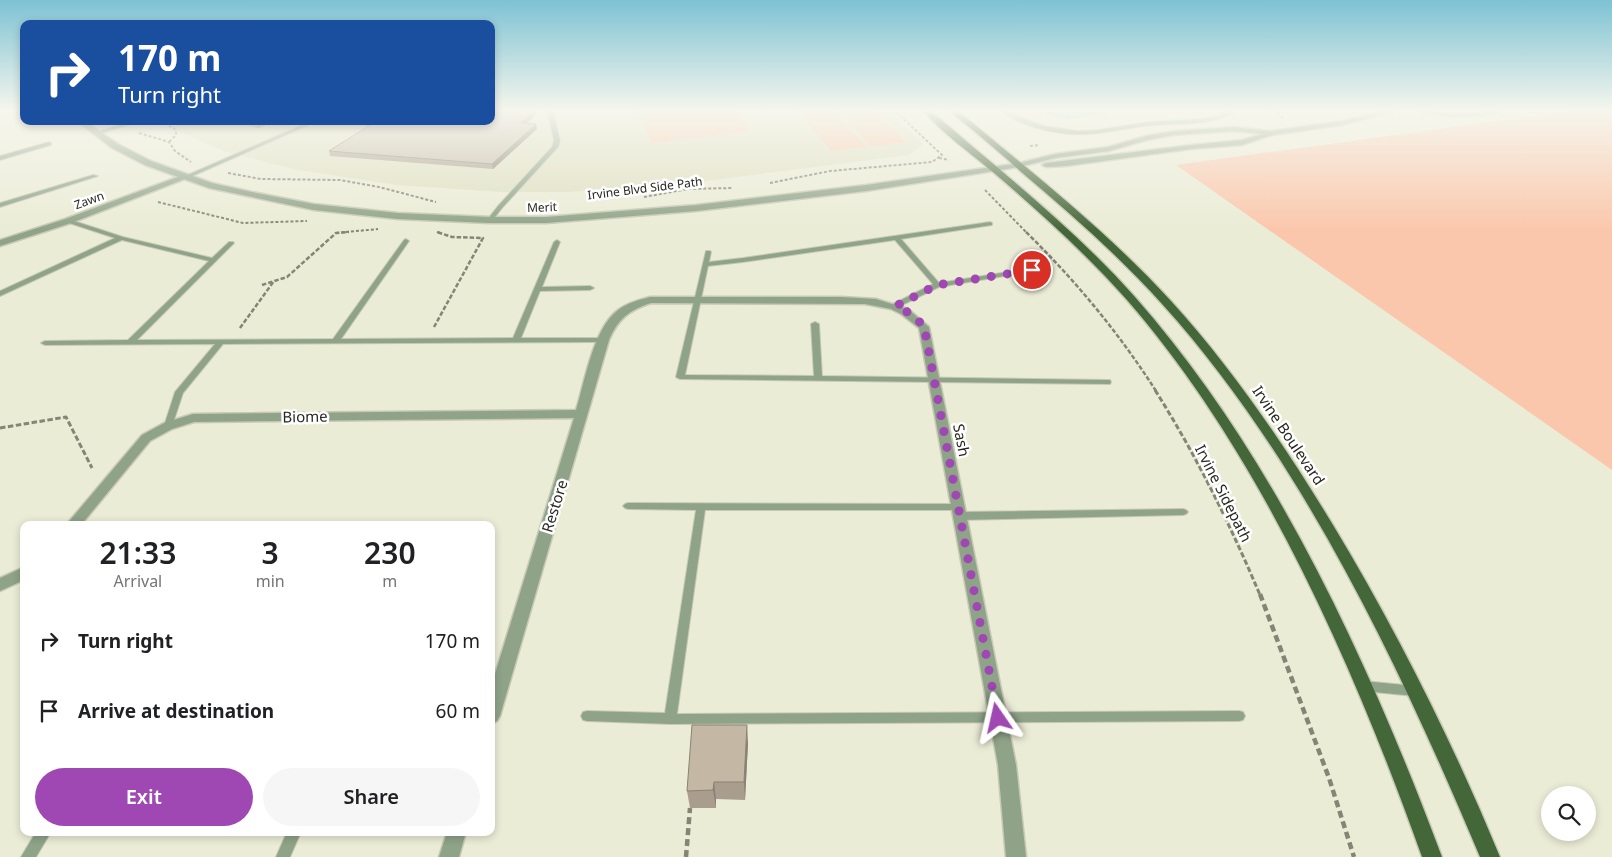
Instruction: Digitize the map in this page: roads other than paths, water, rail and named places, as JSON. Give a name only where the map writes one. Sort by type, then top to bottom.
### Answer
[{"type":"main road","points":[[972,150],[1086,250],[1132,300],[1171,347],[1218,414],[1256,475],[1307,566],[1363,686],[1418,817],[1432,857]]},
{"type":"main road","name":"Irvine Boulevard","points":[[1001,150],[1096,232],[1164,300],[1236,388],[1309,497],[1351,568],[1453,768],[1490,857]]},
{"type":"street","name":"Merit","points":[[123,150],[134,157],[186,177],[252,196],[360,213],[490,220],[566,219],[696,208],[866,188],[1019,165]]},
{"type":"street","points":[[1019,165],[1055,156],[1102,150]]},
{"type":"street","points":[[1019,165],[1066,164],[1166,150]]},
{"type":"street","name":"Zawn","points":[[0,244],[186,177]]},
{"type":"street","name":"Sash","points":[[630,306],[650,300],[841,300],[896,306],[911,314],[924,326],[1007,765],[1018,852],[1016,857]]},
{"type":"street","name":"Restore","points":[[495,703],[603,340],[612,320],[630,306]]},
{"type":"street","name":"Biome","points":[[76,521],[146,438],[168,426],[193,418],[581,414]]},
{"type":"street","points":[[0,585],[20,575]]},
{"type":"street","points":[[449,857],[456,836]]},
{"type":"lane","points":[[0,158],[28,150]]},
{"type":"lane","points":[[186,177],[249,150]]},
{"type":"lane","points":[[490,220],[509,196],[552,150]]},
{"type":"lane","points":[[0,205],[95,176]]},
{"type":"lane","points":[[68,221],[121,238],[214,260]]},
{"type":"lane","points":[[705,264],[990,224]]},
{"type":"lane","points":[[0,294],[121,238]]},
{"type":"lane","points":[[897,238],[937,285]]},
{"type":"lane","points":[[336,341],[406,241]]},
{"type":"lane","points":[[516,340],[557,242]]},
{"type":"lane","points":[[131,342],[231,243]]},
{"type":"lane","points":[[708,252],[680,377],[1107,382]]},
{"type":"lane","points":[[896,306],[937,285],[1032,270]]},
{"type":"lane","points":[[538,289],[590,288]]},
{"type":"lane","points":[[815,324],[818,378]]},
{"type":"lane","points":[[45,342],[603,340]]},
{"type":"lane","points":[[168,426],[178,392],[221,342]]},
{"type":"lane","points":[[628,506],[959,512],[1183,512]]},
{"type":"lane","points":[[670,719],[701,507]]},
{"type":"lane","points":[[1363,686],[1415,691]]},
{"type":"lane","points":[[587,716],[670,719],[1239,716]]},
{"type":"lane","points":[[28,857],[41,836]]},
{"type":"lane","points":[[283,857],[292,836]]}]
